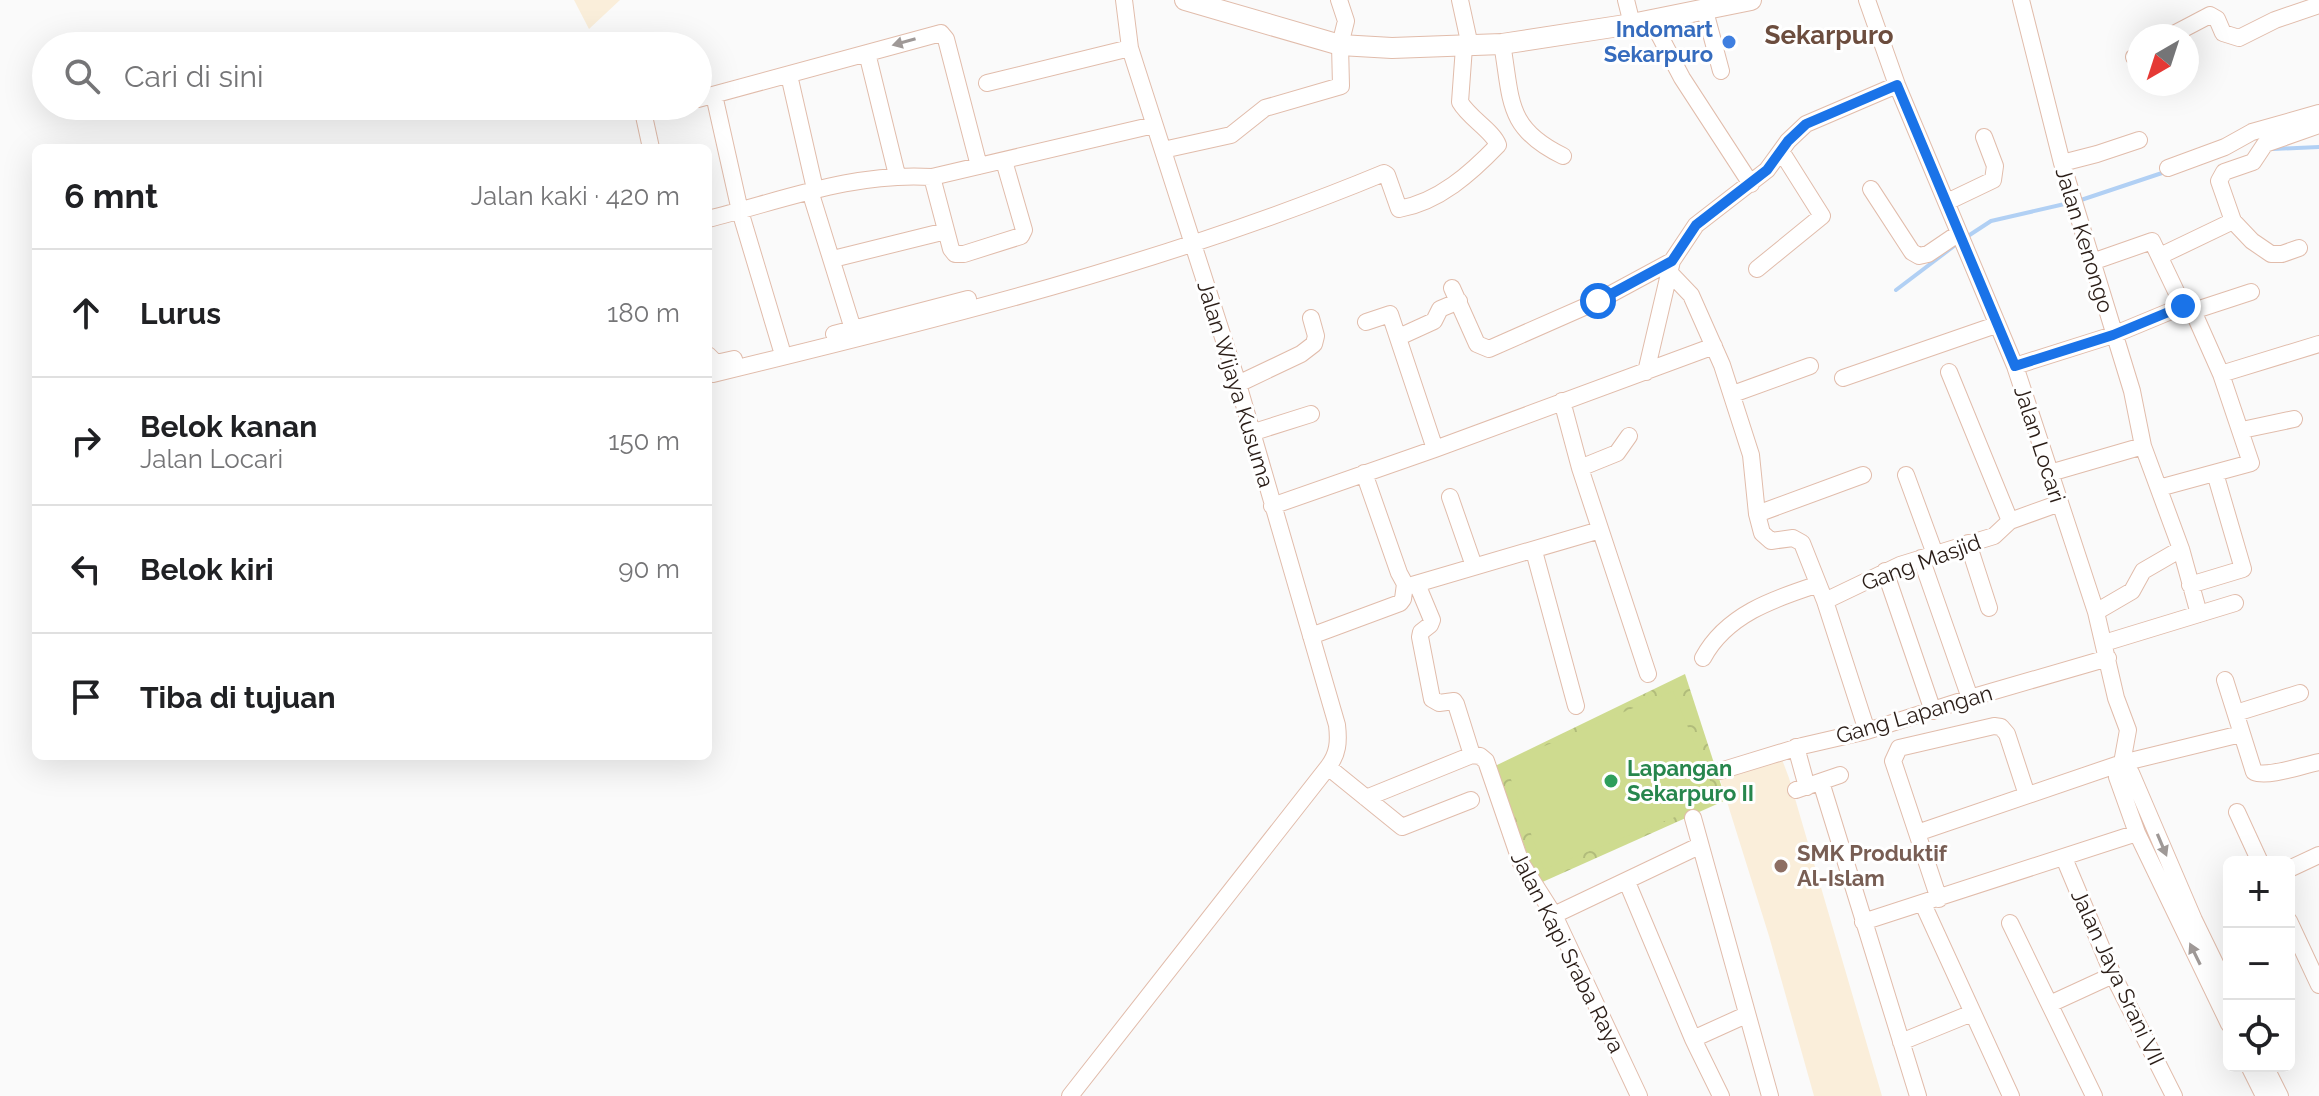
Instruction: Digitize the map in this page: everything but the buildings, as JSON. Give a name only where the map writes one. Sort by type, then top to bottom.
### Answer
[{"type":"main road","points":[[1185,0],[1209,4],[1340,45],[1364,48],[1502,44],[1705,11],[1751,0]]},
{"type":"street","name":"Jalan Wijaya Kusuma","points":[[1124,0],[1130,48],[1238,384],[1337,725],[1338,748],[1328,767]]},
{"type":"street","points":[[1163,150],[1231,135],[1265,108],[1341,86],[1340,45],[1346,21],[1339,0]]},
{"type":"street","points":[[713,374],[992,306],[1194,244],[1384,173],[1401,209],[1455,185],[1498,145],[1460,102],[1467,47],[1460,0]]},
{"type":"street","points":[[1626,0],[1682,78],[1751,184]]},
{"type":"street","name":"Jalan Locari","points":[[1867,0],[1897,85],[2015,366],[2096,612],[2116,698],[2128,730],[2123,771]]},
{"type":"street","name":"Jalan Kenongo","points":[[2021,0],[2062,163],[2132,391],[2143,446],[2181,549],[2199,614]]},
{"type":"street","points":[[2193,24],[2210,15],[2217,19],[2223,33],[2239,38],[2311,4]]},
{"type":"street","points":[[1705,11],[1721,71]]},
{"type":"street","points":[[712,95],[941,33],[946,39],[979,166]]},
{"type":"street","points":[[1502,44],[1517,120],[1539,142],[1563,156]]},
{"type":"street","points":[[987,83],[1130,48]]},
{"type":"street","points":[[867,53],[897,175]]},
{"type":"street","points":[[789,75],[812,190],[853,329]]},
{"type":"street","points":[[1646,372],[1670,266],[1682,242],[1696,225],[1767,170],[1797,133],[1817,118],[1897,85]]},
{"type":"street","points":[[2299,248],[2271,254],[2252,241],[2233,221],[2219,181],[2221,175],[2253,162],[2261,140],[2319,113]]},
{"type":"street","points":[[712,117],[781,348]]},
{"type":"street","points":[[645,120],[650,144]]},
{"type":"street","points":[[712,218],[812,190],[897,175],[932,177],[1154,125]]},
{"type":"street","points":[[2168,168],[2225,147],[2319,125]]},
{"type":"street","points":[[1947,202],[1993,180],[1995,166],[1984,137]]},
{"type":"street","points":[[2062,163],[2139,140]]},
{"type":"street","points":[[1757,269],[1822,216],[1781,151]]},
{"type":"street","points":[[932,177],[951,249],[955,254],[964,254],[1021,236],[1024,230],[1004,161]]},
{"type":"street","points":[[1871,189],[1912,252],[1919,256],[1962,237]]},
{"type":"street","points":[[2160,256],[2233,221]]},
{"type":"street","points":[[833,259],[946,231]]},
{"type":"street","points":[[2092,262],[2152,241],[2221,374],[2242,430],[2251,463],[2159,488]]},
{"type":"street","points":[[1399,337],[1434,321],[1440,309],[1456,295],[1477,344],[1489,349],[1670,266]]},
{"type":"street","points":[[1670,266],[1691,295],[1733,394],[1751,455],[1762,533],[1771,541],[1793,538],[1802,543],[1816,585],[1825,601],[1867,731]]},
{"type":"street","points":[[2015,366],[2188,309],[2251,292]]},
{"type":"street","points":[[712,359],[716,363],[781,348],[968,299]]},
{"type":"street","points":[[1366,322],[1389,313],[1435,449]]},
{"type":"street","points":[[1238,384],[1310,348],[1316,336],[1311,318]]},
{"type":"street","points":[[1843,378],[1996,325]]},
{"type":"street","points":[[2221,374],[2319,344]]},
{"type":"street","points":[[1272,506],[1714,346]]},
{"type":"street","points":[[1733,394],[1810,366]]},
{"type":"street","points":[[1949,372],[2010,521]]},
{"type":"street","points":[[1562,401],[1580,468],[1648,674]]},
{"type":"street","points":[[1251,433],[1311,414]]},
{"type":"street","points":[[2242,430],[2294,419]]},
{"type":"street","points":[[1580,468],[1617,453],[1629,436]]},
{"type":"street","points":[[2050,473],[2143,446]]},
{"type":"street","points":[[1364,473],[1399,573],[1411,584]]},
{"type":"street","points":[[2190,585],[2243,569],[2215,473]]},
{"type":"street","points":[[1757,514],[1863,475]]},
{"type":"street","points":[[1906,475],[1970,698]]},
{"type":"street","points":[[1450,497],[1474,566]]},
{"type":"street","name":"Gang Masjid","points":[[1825,601],[1885,571],[1994,536],[2010,521],[2060,503]]},
{"type":"street","points":[[1311,636],[1400,603],[1411,584],[1600,530]]},
{"type":"street","points":[[1968,543],[1989,608]]},
{"type":"street","points":[[2096,612],[2132,591],[2143,571],[2181,549]]},
{"type":"street","points":[[1534,551],[1576,706]]},
{"type":"street","points":[[1885,571],[1933,711]]},
{"type":"street","name":"Jalan Kapi Sraba Raya","points":[[1411,584],[1432,620],[1420,637],[1432,699],[1439,703],[1454,701],[1456,704],[1521,863],[1554,915],[1639,1096]]},
{"type":"street","points":[[1703,658],[1711,642],[1745,614],[1778,597],[1816,585]]},
{"type":"street","name":"Gang Lapangan","points":[[1720,771],[1796,747],[1867,731],[1933,711],[2235,603]]},
{"type":"street","points":[[2225,680],[2250,766],[2259,774],[2319,762]]},
{"type":"street","points":[[2236,713],[2300,693]]},
{"type":"street","points":[[2011,1096],[1972,1013],[1931,901],[1917,833],[1893,761],[1899,748],[2001,727],[2007,734],[2027,795]]},
{"type":"street","points":[[1917,833],[2027,795],[2123,771],[2241,734]]},
{"type":"street","points":[[1796,747],[1808,786],[1863,922],[1918,1096]]},
{"type":"street","points":[[1366,798],[1479,758]]},
{"type":"street","points":[[1070,1096],[1328,767],[1402,827],[1471,800]]},
{"type":"street","points":[[2123,771],[2137,833],[2223,1012]]},
{"type":"street","points":[[2123,771],[2223,980]]},
{"type":"street","points":[[1808,786],[1840,775]]},
{"type":"street","points":[[2237,812],[2257,856]]},
{"type":"street","points":[[1693,818],[1770,1096]]},
{"type":"street","points":[[1863,922],[2137,833]]},
{"type":"street","points":[[1554,915],[1699,846]]},
{"type":"street","points":[[2295,866],[2319,855]]},
{"type":"street","name":"Jalan Jaya Srani VII","points":[[2064,858],[2113,975],[2174,1096]]},
{"type":"street","points":[[1627,882],[1693,1039],[1721,1096]]},
{"type":"street","points":[[2010,923],[2094,1096]]},
{"type":"street","points":[[2292,928],[2319,985]]},
{"type":"street","points":[[2050,1004],[2113,975]]},
{"type":"street","points":[[1901,1042],[1972,1013]]},
{"type":"street","points":[[1693,1039],[1746,1015]]},
{"type":"street","points":[[2252,1072],[2264,1096]]},
{"type":"street","points":[[2268,1072],[2280,1096]]},
{"type":"shaded area","points":[[574,0],[620,0],[589,29]]},
{"type":"shaded area","name":"SMK Produktif Al-Islam","points":[[1780,754],[1882,1096],[1814,1096],[1769,936],[1718,773]]},
{"type":"green space","name":"Lapangan Sekarpuro II","points":[[1685,674],[1726,800],[1538,884],[1495,766]]},
{"type":"green space","name":"Lapangan Sekarpuro II","points":[[1673,691],[1718,800],[1544,869],[1505,763]]},
{"type":"waterway","points":[[2271,146],[2273,149],[2319,147]]},
{"type":"waterway","points":[[2078,201],[2165,172]]},
{"type":"waterway","points":[[1965,238],[1991,221],[2069,203]]},
{"type":"waterway","points":[[1896,290],[1958,243]]},
{"type":"place","name":"Indomart Sekarpuro","points":[[1729,42]]},
{"type":"place","name":"Lapangan Sekarpuro II","points":[[1611,781]]},
{"type":"place","name":"SMK Produktif Al-Islam","points":[[1781,866]]},
{"type":"district","name":"Sekarpuro","points":[[1829,35]]},
{"type":"route","points":[[1598,301],[1672,261],[1696,225],[1767,170],[1788,141],[1806,124],[1897,85],[2015,366],[2113,335],[2183,306]]}]
